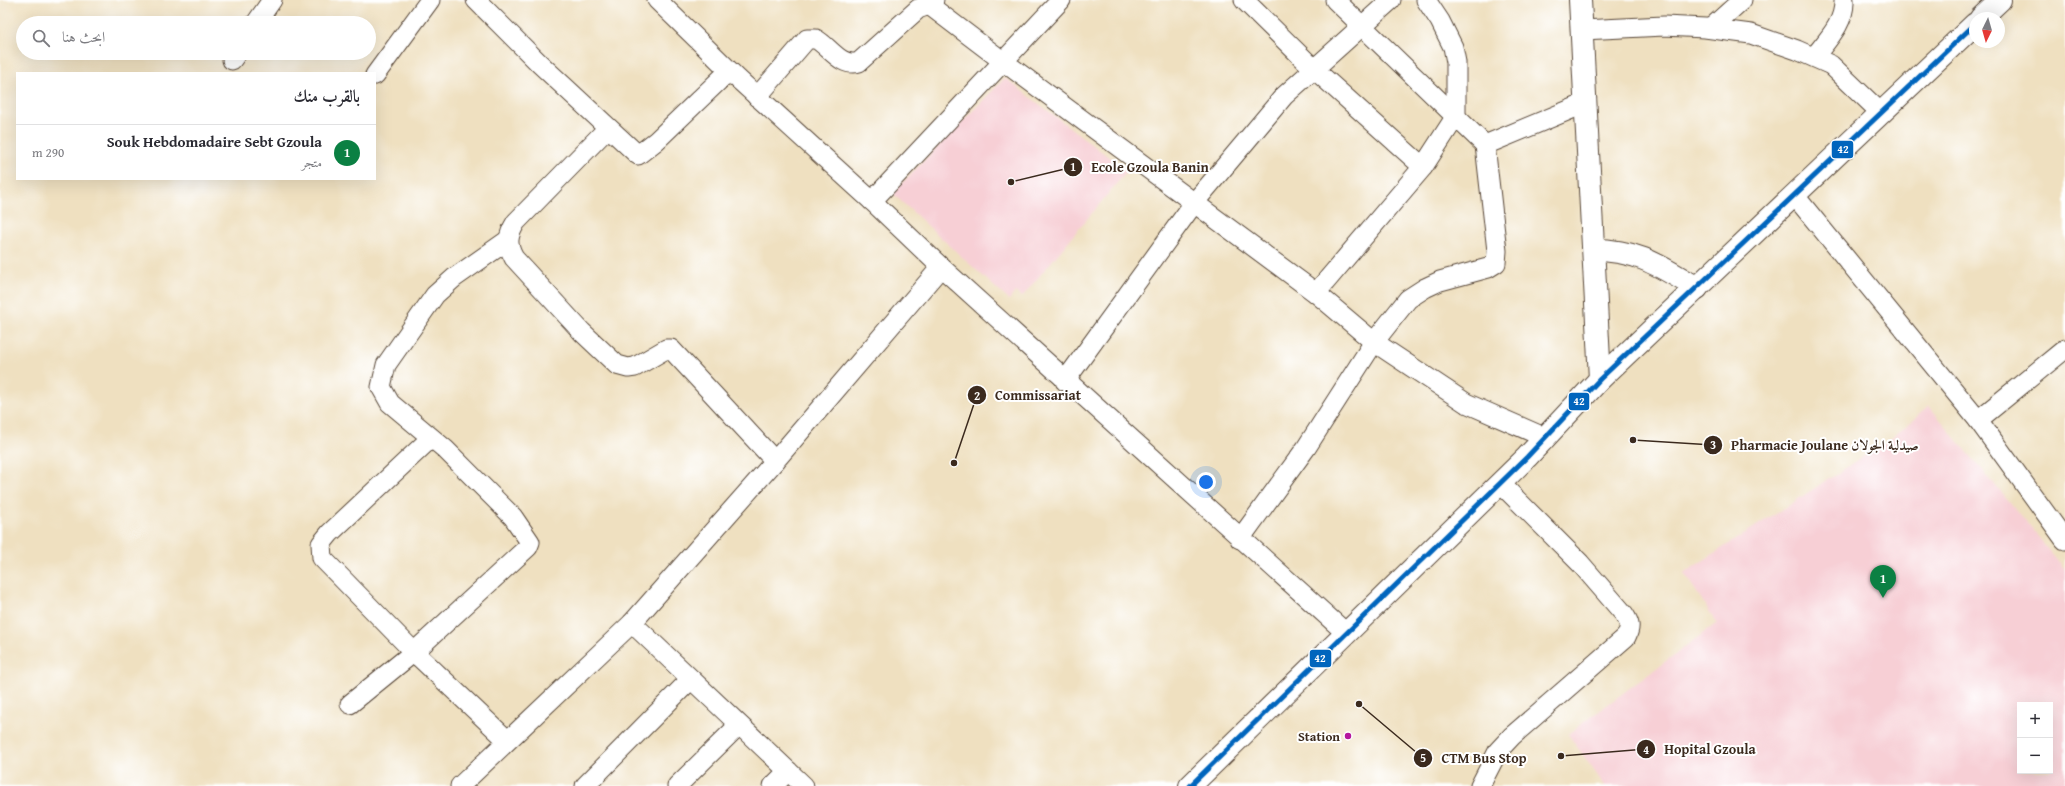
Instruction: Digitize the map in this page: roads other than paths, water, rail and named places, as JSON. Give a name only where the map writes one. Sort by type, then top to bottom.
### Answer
[{"type":"main road","points":[[1580,0],[1600,379]]},
{"type":"main road","points":[[1200,783],[1346,633],[1546,438],[1600,379],[1969,30]]},
{"type":"main road","points":[[1594,250],[1614,250],[1633,254],[1697,288]]},
{"type":"street","points":[[261,16],[272,0]]},
{"type":"street","points":[[376,73],[430,0]]},
{"type":"street","points":[[476,0],[634,153],[640,154],[656,141],[729,71]]},
{"type":"street","points":[[657,0],[729,71],[872,201],[941,267],[1065,381],[1346,633]]},
{"type":"street","points":[[872,201],[1061,0]]},
{"type":"street","points":[[1244,0],[1314,69],[1423,167]]},
{"type":"street","points":[[1240,538],[1306,448],[1374,342],[1408,299],[1425,288],[1488,268],[1496,262],[1497,251],[1485,145],[1335,0]]},
{"type":"street","points":[[1065,381],[1194,203],[1284,96],[1363,27],[1391,0]]},
{"type":"street","points":[[1316,293],[1423,167],[1456,116],[1456,62],[1453,47],[1440,21],[1426,0]]},
{"type":"street","points":[[1711,28],[1742,0]]},
{"type":"street","points":[[1814,57],[1841,20],[1844,12],[1844,0]]},
{"type":"street","points":[[757,97],[806,39],[816,39],[842,60],[855,64],[918,9],[932,2],[1004,62],[1316,293],[1374,342],[1466,403],[1546,438]]},
{"type":"street","points":[[1582,30],[1664,26],[1711,28],[1751,34],[1814,57],[1831,65],[1881,113]]},
{"type":"street","points":[[1485,145],[1586,103]]},
{"type":"street","points":[[608,128],[516,222],[509,233],[509,250],[514,258],[582,332],[617,365],[628,368],[635,366],[666,349],[671,349],[775,461]]},
{"type":"street","points":[[1795,196],[1978,420],[2065,540]]},
{"type":"street","points":[[350,704],[414,652],[528,547],[530,542],[513,517],[431,438],[390,403],[381,387],[386,365],[434,295],[454,278],[508,240]]},
{"type":"street","points":[[462,786],[507,740],[632,623],[775,461],[941,267]]},
{"type":"street","points":[[1978,420],[2065,349]]},
{"type":"street","points":[[431,438],[330,533],[321,544],[322,558],[414,652],[507,740]]},
{"type":"street","points":[[1480,786],[1498,751],[1512,736],[1626,637],[1630,629],[1630,622],[1624,614],[1580,563],[1500,484]]},
{"type":"street","points":[[632,623],[804,786]]},
{"type":"street","points":[[585,786],[691,679]]},
{"type":"street","points":[[677,786],[739,725]]},
{"type":"street","points":[[774,786],[788,771]]},
{"type":"place","name":"Ecole Gzoula Banin","points":[[1011,182]]},
{"type":"place","name":"Pharmacie Joulane صيدلية الجولان","points":[[1633,440]]},
{"type":"place","name":"Commissariat","points":[[954,463]]},
{"type":"place","name":"Souk Hebdomadaire Sebt Gzoula","points":[[1883,598]]},
{"type":"place","name":"CTM Bus Stop","points":[[1359,704]]},
{"type":"place","name":"Station","points":[[1348,736]]},
{"type":"place","name":"Hopital Gzoula","points":[[1561,756]]}]
